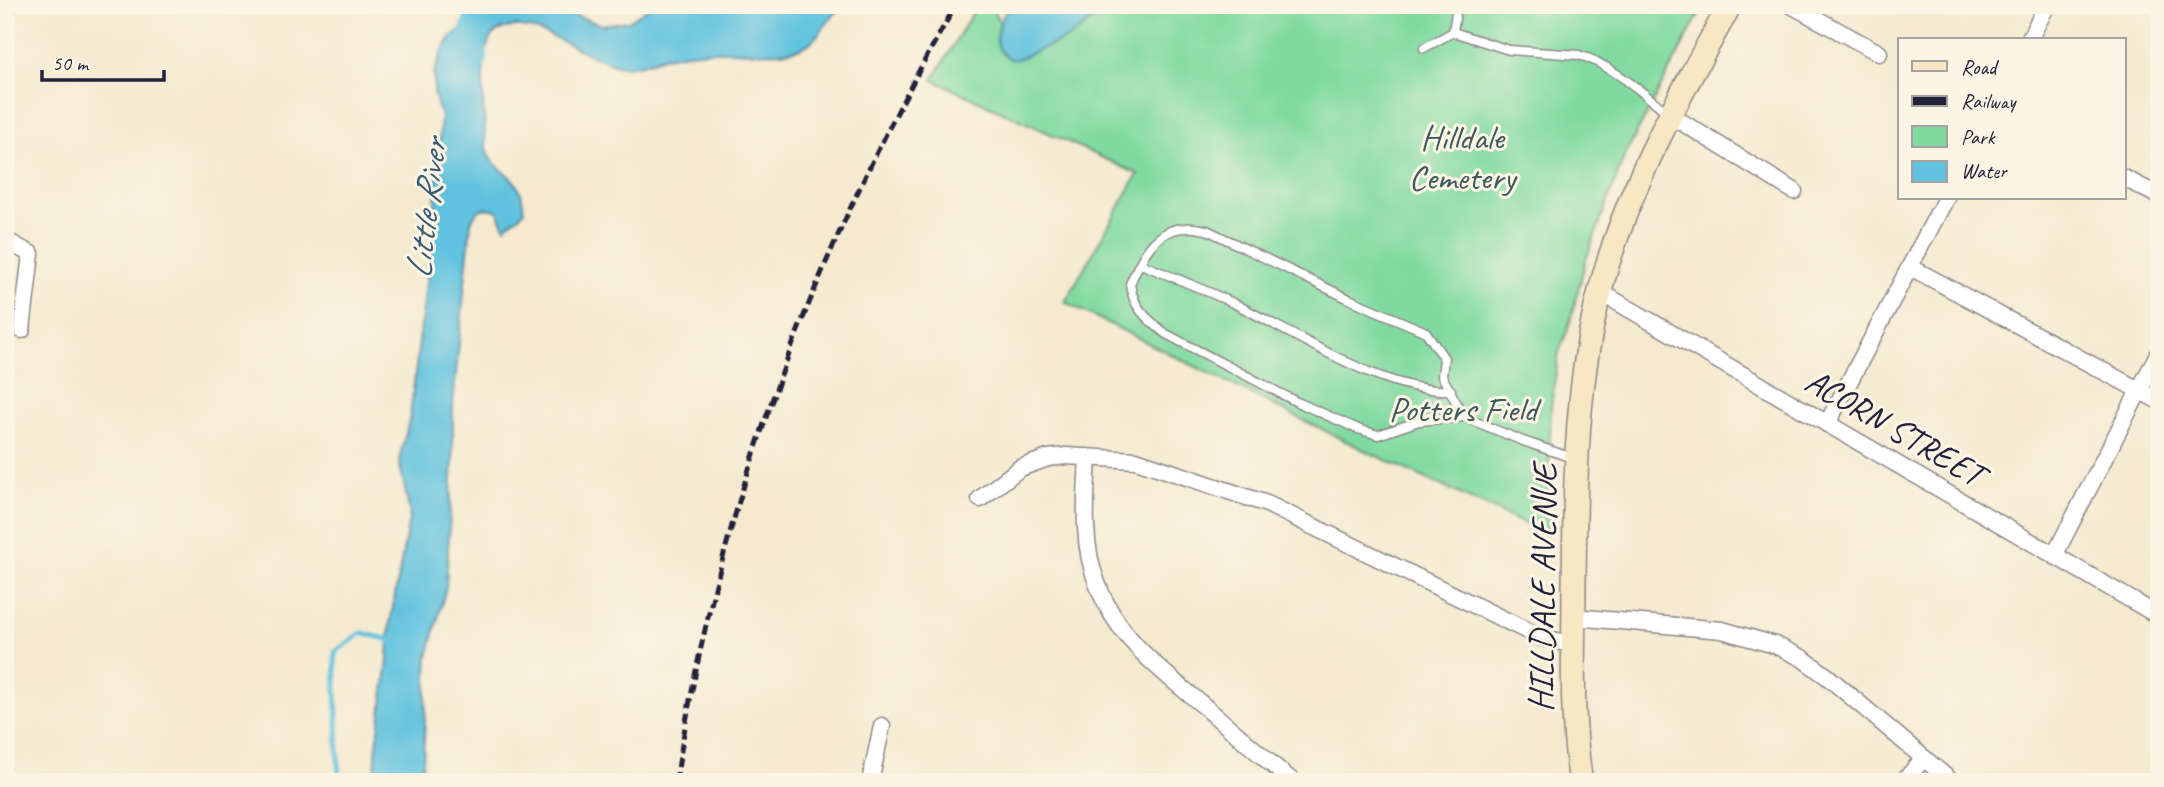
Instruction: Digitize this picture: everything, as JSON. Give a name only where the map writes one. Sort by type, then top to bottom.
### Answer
[{"type":"main road","name":"HILLDALE AVENUE","points":[[1581,782],[1575,735],[1574,617],[1578,460],[1586,362],[1600,292],[1636,185],[1670,115],[1730,5]]},
{"type":"street","points":[[1791,5],[1879,53]]},
{"type":"street","points":[[2030,38],[2047,5]]},
{"type":"street","points":[[1670,115],[1794,191]]},
{"type":"street","points":[[2126,179],[2159,196]]},
{"type":"street","points":[[1827,424],[1945,200]]},
{"type":"street","points":[[5,240],[31,254],[22,330]]},
{"type":"street","points":[[1910,267],[2159,401]]},
{"type":"street","name":"ACORN STREET","points":[[1600,292],[2159,616]]},
{"type":"street","points":[[2054,556],[2159,352]]},
{"type":"street","points":[[980,499],[1020,468],[1034,462],[1066,456],[1136,460],[1267,504],[1541,637],[1574,645]]},
{"type":"street","points":[[1088,457],[1085,525],[1090,558],[1096,583],[1119,627],[1164,673],[1293,782]]},
{"type":"street","points":[[1574,617],[1722,630],[1775,645],[1802,658],[1828,677],[1952,782]]},
{"type":"street","points":[[870,782],[881,726]]},
{"type":"street","points":[[1902,782],[1924,758]]},
{"type":"lane","points":[[1454,32],[1457,5]]},
{"type":"lane","points":[[1424,48],[1454,32],[1509,50],[1579,55],[1590,58],[1634,86],[1670,115]]},
{"type":"lane","points":[[1464,417],[1442,376],[1444,358],[1426,332],[1349,299],[1207,230],[1183,228],[1165,233],[1150,245],[1130,284],[1136,306],[1166,334],[1297,402],[1358,429],[1378,435],[1419,421],[1464,417],[1578,460]]},
{"type":"lane","points":[[1141,264],[1225,299],[1384,378],[1427,391],[1451,390]]},
{"type":"green space","name":"Hilldale Cemetery","points":[[977,5],[992,5],[1009,46],[1088,5],[1704,5],[1624,157],[1586,260],[1568,329],[1559,352],[1551,406],[1547,534],[1366,451],[1065,302],[1138,174],[933,80]]},
{"type":"water","points":[[505,5],[523,5],[573,15],[602,25],[628,21],[653,5],[847,5],[835,14],[808,44],[791,51],[699,52],[623,66],[592,56],[539,31],[522,27],[507,27],[494,34],[488,43],[483,71],[486,148],[497,166],[516,183],[524,212],[505,227],[497,210],[492,209],[481,210],[471,222],[453,404],[453,459],[446,587],[428,657],[422,782],[375,782],[390,623],[410,514],[399,460],[410,417],[434,216],[441,117],[434,94],[434,73],[452,36],[466,25]]},
{"type":"water","points":[[1008,5],[1123,5],[1101,14],[1070,37],[1013,59],[1003,54],[997,42],[998,30]]},
{"type":"waterway","name":"Little River","points":[[473,58],[471,42],[480,16],[512,7],[525,12]]},
{"type":"waterway","points":[[339,782],[335,652],[362,633],[395,641]]},
{"type":"railway","points":[[676,782],[694,680],[718,579],[746,479],[779,380],[859,189],[956,5]]},
{"type":"park label","name":"Potters Field","points":[[1463,409]]}]
